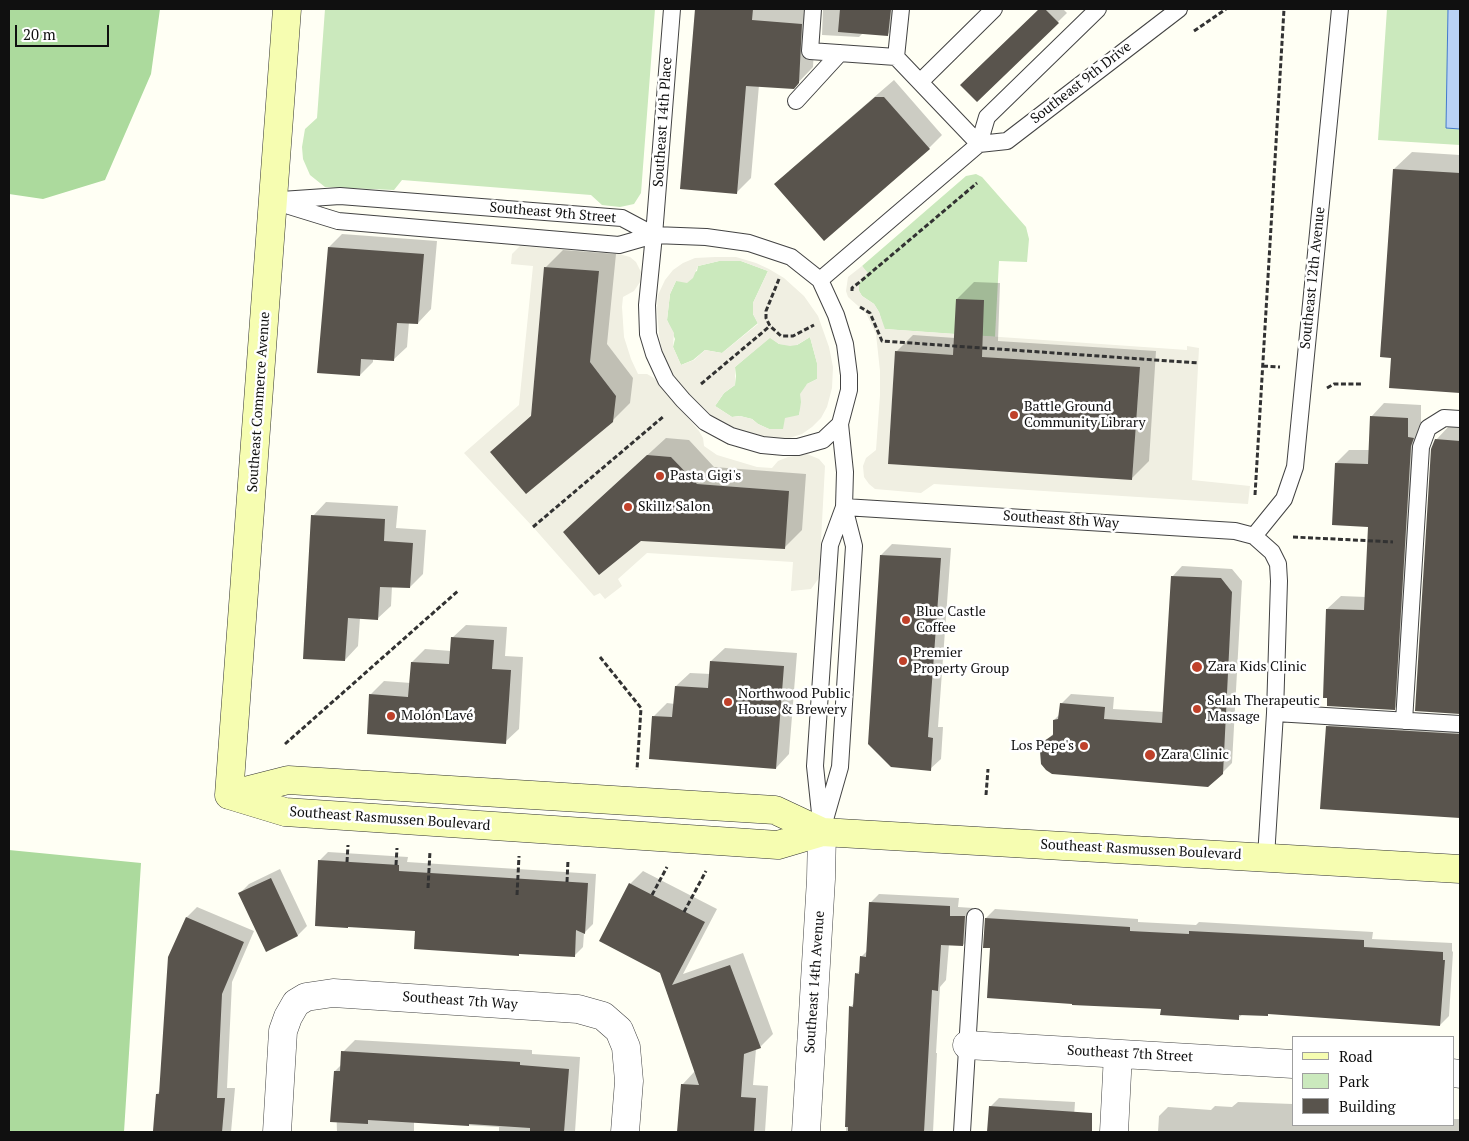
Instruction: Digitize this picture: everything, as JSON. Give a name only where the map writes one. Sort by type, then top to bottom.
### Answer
[{"type":"street","name":"Southeast Commerce Avenue","points":[[229,795],[287,9]]},
{"type":"street","name":"Southeast Rasmussen Boulevard","points":[[229,795],[288,780],[776,810],[822,832],[1460,869]]},
{"type":"street","name":"Southeast 14th Avenue","points":[[806,1132],[821,888],[822,832]]},
{"type":"street","name":"Southeast 7th Way","points":[[277,1132],[284,1031],[288,1017],[296,1003],[306,998],[333,993],[578,1009],[603,1016],[619,1030],[626,1048],[628,1081],[625,1132]]},
{"type":"street","name":"Southeast 7th Street","points":[[967,1045],[1292,1064]]},
{"type":"street","points":[[1114,1132],[1118,1054]]},
{"type":"lane","name":"Southeast 14th Place","points":[[672,9],[648,305],[648,334],[661,371],[683,400],[705,422],[731,436],[762,445],[798,447],[823,440],[840,424]]},
{"type":"lane","points":[[813,9],[810,50],[896,57],[979,144]]},
{"type":"lane","points":[[896,57],[901,9]]},
{"type":"lane","points":[[920,82],[994,9]]},
{"type":"lane","points":[[820,280],[979,144],[987,118],[1098,9]]},
{"type":"lane","name":"Southeast 9th Drive","points":[[979,144],[1007,141],[1178,9]]},
{"type":"lane","name":"Southeast 12th Avenue","points":[[1254,536],[1284,499],[1295,467],[1340,9]]},
{"type":"lane","points":[[796,100],[840,53]]},
{"type":"lane","name":"Southeast 9th Street","points":[[273,201],[340,196],[622,218],[654,235]]},
{"type":"lane","name":"Southeast 9th Street","points":[[273,201],[338,221],[619,245],[654,235]]},
{"type":"lane","points":[[654,235],[706,237],[749,243],[791,257],[820,280],[836,316],[845,344],[849,390],[840,424]]},
{"type":"lane","points":[[1404,721],[1421,447],[1428,428],[1444,418],[1460,419]]},
{"type":"lane","name":"Southeast 14th Avenue","points":[[822,832],[840,767],[854,546],[844,507],[845,472],[840,424]]},
{"type":"lane","name":"Southeast 8th Way","points":[[844,507],[1234,531],[1254,536],[1272,552],[1278,564],[1275,713]]},
{"type":"lane","name":"Southeast 14th Avenue","points":[[822,832],[815,766],[830,545],[844,507]]},
{"type":"lane","points":[[1266,857],[1275,713],[1460,724]]},
{"type":"lane","points":[[962,1132],[975,917]]},
{"type":"path","points":[[1255,503],[1284,9]]},
{"type":"path","points":[[853,295],[852,288],[976,183]]},
{"type":"path","points":[[781,276],[766,310],[766,318],[770,326],[781,336],[793,336],[820,323]]},
{"type":"path","points":[[856,301],[858,306],[870,313],[882,341],[1199,363]]},
{"type":"path","points":[[533,527],[770,326]]},
{"type":"path","points":[[1263,366],[1285,367]]},
{"type":"path","points":[[1321,386],[1325,390],[1334,384],[1360,384]]},
{"type":"path","points":[[1294,537],[1401,543]]},
{"type":"path","points":[[284,744],[459,590]]},
{"type":"path","points":[[600,657],[641,708],[637,770]]},
{"type":"path","points":[[986,795],[988,768]]},
{"type":"path","points":[[347,862],[348,841]]},
{"type":"path","points":[[396,865],[398,844]]},
{"type":"path","points":[[428,888],[430,846]]},
{"type":"path","points":[[517,895],[520,851]]},
{"type":"path","points":[[567,882],[569,854]]},
{"type":"path","points":[[652,895],[669,862]]},
{"type":"path","points":[[684,912],[707,869]]},
{"type":"green space","points":[[9,9],[160,9],[151,74],[105,180],[43,199],[9,194]]},
{"type":"green space","points":[[325,9],[655,9],[641,193],[634,204],[620,207],[602,205],[591,195],[402,180],[394,190],[325,187],[310,175],[303,159],[302,147],[305,129],[317,118]]},
{"type":"green space","points":[[1387,9],[1448,9],[1446,127],[1460,129],[1460,145],[1378,140]]},
{"type":"green space","points":[[976,174],[982,177],[1026,227],[1029,239],[1027,262],[999,261],[995,337],[884,329],[879,312],[874,304],[862,296],[859,291],[859,283],[867,273],[862,266],[966,176]]},
{"type":"green space","points":[[719,261],[741,261],[768,271],[753,303],[753,314],[758,323],[722,353],[705,350],[693,360],[681,365],[673,347],[675,339],[667,320],[670,294],[676,281],[697,271],[698,266]]},
{"type":"green space","points":[[770,337],[779,344],[797,345],[810,337],[817,363],[817,379],[807,384],[799,415],[784,429],[769,429],[752,419],[740,416],[732,417],[715,406],[724,393],[735,385],[735,367]]},
{"type":"green space","points":[[9,850],[141,863],[124,1132],[9,1132]]},
{"type":"shaded area","points":[[520,246],[619,254],[630,257],[636,262],[641,272],[640,282],[634,291],[623,297],[624,337],[631,359],[638,374],[647,374],[654,378],[699,431],[703,438],[704,446],[717,455],[757,467],[772,468],[778,461],[788,457],[807,454],[819,459],[825,466],[819,578],[811,589],[791,591],[793,562],[647,553],[618,579],[622,586],[605,599],[600,593],[594,596],[464,453],[519,405],[533,266],[511,264],[512,254]],"holes":[[[544,267],[599,271],[590,362],[616,396],[531,416]],[[647,455],[671,457],[697,484],[788,491],[641,541],[599,575],[563,532]]]},
{"type":"shaded area","points":[[736,257],[769,269],[784,278],[804,296],[818,316],[829,347],[833,367],[832,388],[827,407],[821,418],[802,434],[786,439],[773,439],[731,428],[716,420],[678,382],[662,351],[657,308],[658,295],[665,280],[673,270],[695,258]],"holes":[[[719,261],[741,261],[768,271],[753,303],[753,314],[758,324],[722,353],[705,350],[694,360],[681,365],[673,347],[674,333],[667,320],[670,294],[676,281],[687,283],[693,278],[698,266]],[[810,337],[817,363],[817,379],[807,384],[800,394],[799,415],[785,418],[783,429],[769,429],[752,419],[740,416],[732,417],[715,406],[724,393],[735,385],[735,367],[770,338],[779,344],[790,346],[797,345]]]},
{"type":"shaded area","points":[[862,266],[868,273],[859,283],[859,291],[862,296],[874,304],[885,329],[1187,350],[1187,346],[1199,348],[1192,480],[1250,486],[1248,504],[934,484],[921,493],[875,489],[864,477],[863,466],[866,458],[876,450],[880,371],[876,334],[866,313],[848,297],[846,291],[848,277]],"holes":[[[895,352],[1140,367],[1132,479],[888,464]]]},
{"type":"water","points":[[1448,9],[1460,9],[1460,129],[1446,128]]},
{"type":"building","points":[[695,9],[753,9],[752,20],[802,24],[799,83],[794,89],[746,86],[737,194],[680,189]]},
{"type":"building","points":[[840,9],[891,9],[888,36],[838,32]]},
{"type":"building","points":[[1039,9],[1045,9],[1059,23],[977,102],[960,85]]},
{"type":"building","points":[[875,97],[884,97],[930,149],[824,241],[774,184]]},
{"type":"building","points":[[1393,169],[1460,173],[1460,393],[1389,388],[1391,358],[1380,357]]},
{"type":"building","points":[[328,247],[424,254],[418,324],[397,323],[394,361],[361,359],[360,376],[317,373]]},
{"type":"building","points":[[544,267],[599,271],[590,362],[616,396],[613,422],[526,494],[490,452],[531,416]]},
{"type":"building","name":"Battle Ground Community Library","points":[[956,299],[984,300],[982,357],[1140,367],[1132,480],[888,464],[895,351],[953,355]]},
{"type":"building","points":[[1370,416],[1408,418],[1408,437],[1414,438],[1411,446],[1395,710],[1327,706],[1327,698],[1323,698],[1326,609],[1364,610],[1368,527],[1332,525],[1335,463],[1368,464]]},
{"type":"building","points":[[1435,439],[1460,441],[1460,714],[1415,711],[1431,449]]},
{"type":"building","points":[[647,455],[671,457],[697,484],[789,491],[785,549],[641,541],[599,575],[563,532]]},
{"type":"building","points":[[311,515],[385,519],[384,541],[413,543],[410,588],[380,587],[378,620],[348,618],[345,661],[303,659]]},
{"type":"building","points":[[880,555],[941,558],[928,737],[933,738],[931,771],[891,767],[868,744]]},
{"type":"building","points":[[1171,576],[1221,578],[1232,592],[1223,774],[1208,787],[1052,774],[1041,764],[1040,751],[1044,741],[1053,735],[1053,720],[1058,719],[1060,703],[1105,707],[1104,719],[1162,723]]},
{"type":"building","points":[[451,637],[494,640],[492,669],[511,670],[506,744],[367,734],[369,694],[408,697],[411,662],[449,664]]},
{"type":"building","name":"Northwood Public House & Brewery","points":[[710,661],[784,666],[776,769],[649,759],[652,716],[672,717],[675,686],[708,688]]},
{"type":"building","points":[[1326,726],[1460,734],[1460,818],[1320,809]]},
{"type":"building","points":[[318,860],[399,865],[399,871],[588,883],[585,934],[576,930],[575,957],[519,954],[519,956],[414,949],[415,931],[315,926]]},
{"type":"building","points":[[271,878],[298,936],[266,952],[238,893]]},
{"type":"building","points":[[629,883],[705,922],[672,985],[730,965],[761,1048],[744,1054],[741,1097],[756,1098],[754,1132],[677,1132],[681,1084],[699,1085],[660,973],[599,941]]},
{"type":"building","points":[[869,902],[950,906],[950,916],[965,916],[963,946],[941,945],[938,991],[932,990],[924,1132],[848,1132],[848,1127],[845,1127],[849,1006],[853,1007],[855,973],[859,974],[860,956],[866,957]]},
{"type":"building","points":[[186,917],[244,942],[222,994],[217,1098],[225,1098],[222,1132],[153,1131],[156,1094],[159,1094],[168,957]]},
{"type":"building","points":[[985,918],[1130,927],[1130,931],[1189,934],[1189,931],[1364,940],[1364,947],[1443,952],[1443,960],[1445,960],[1440,1026],[1268,1014],[1268,1016],[1239,1015],[1239,1020],[1160,1015],[1161,1009],[1072,1005],[987,998],[990,948],[983,948]]},
{"type":"building","points":[[341,1051],[520,1062],[520,1065],[569,1069],[564,1132],[530,1132],[530,1128],[469,1124],[469,1126],[368,1120],[368,1124],[330,1122],[334,1071],[340,1071]]},
{"type":"building","points":[[989,1106],[1092,1113],[1092,1132],[987,1132]]},
{"type":"place","name":"Battle Ground Community Library","points":[[1014,415]]},
{"type":"place","name":"Pasta Gigi's","points":[[660,476]]},
{"type":"place","name":"Skillz Salon","points":[[628,507]]},
{"type":"place","name":"Blue Castle Coffee","points":[[906,620]]},
{"type":"place","name":"Premier Property Group","points":[[903,661]]},
{"type":"place","name":"Zara Kids Clinic","points":[[1197,667]]},
{"type":"place","name":"Northwood Public House & Brewery","points":[[728,702]]},
{"type":"place","name":"Selah Therapeutic Massage","points":[[1197,709]]},
{"type":"place","name":"Molón Lavé","points":[[391,716]]},
{"type":"place","name":"Los Pepe's","points":[[1084,746]]},
{"type":"place","name":"Zara Clinic","points":[[1150,755]]}]
